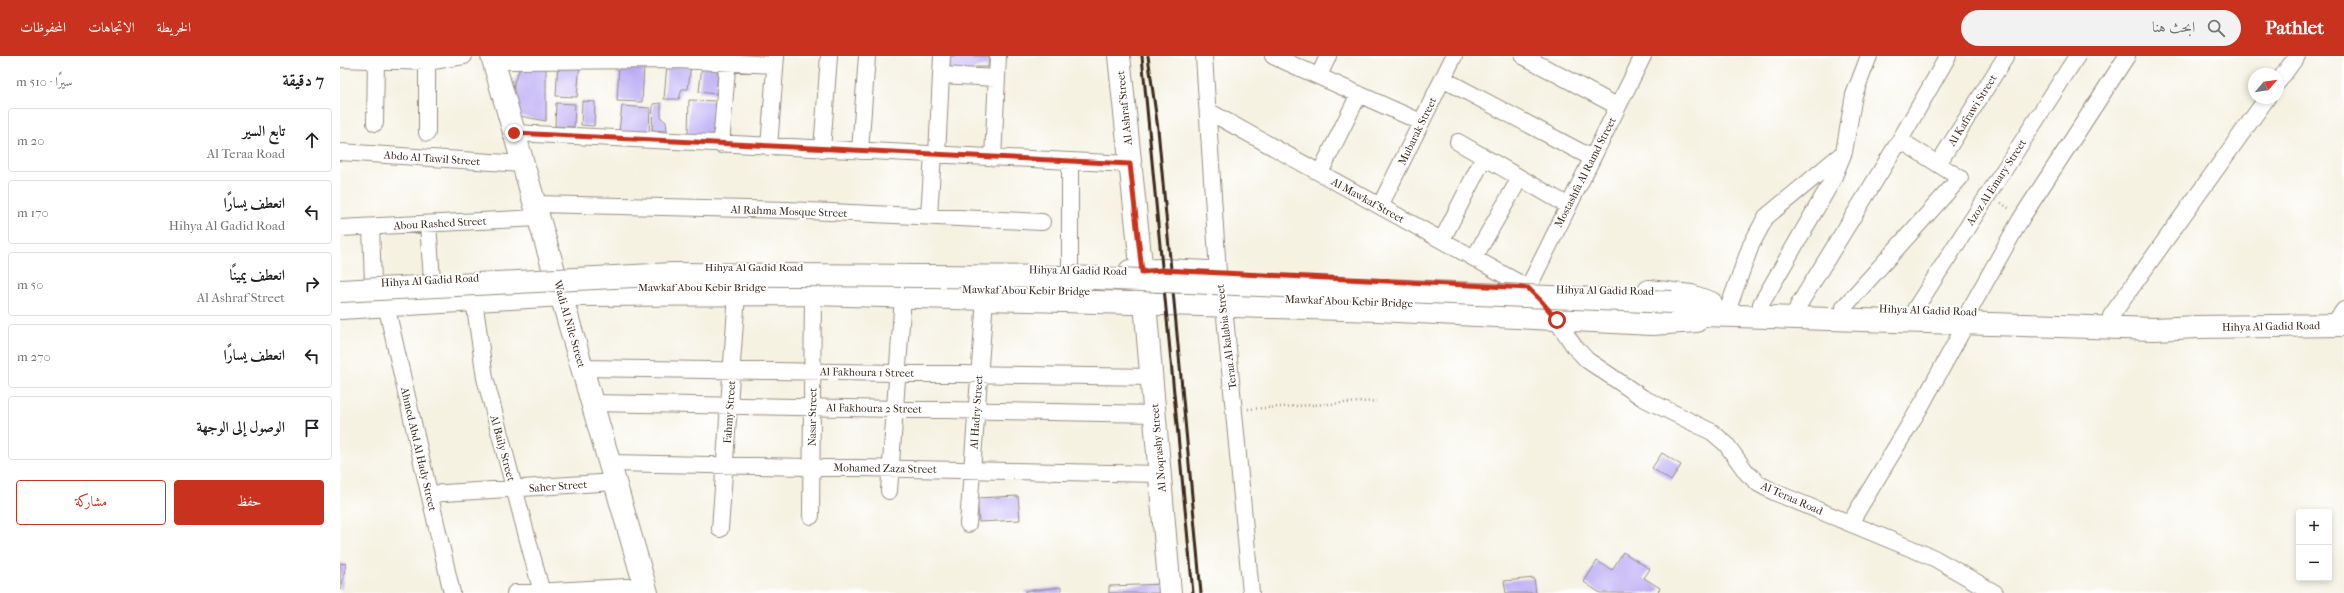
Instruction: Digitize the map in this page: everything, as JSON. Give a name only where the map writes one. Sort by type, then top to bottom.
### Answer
[{"type":"street","points":[[344,58],[376,61],[397,59],[427,62],[464,56]]},
{"type":"street","points":[[822,150],[829,56]]},
{"type":"street","points":[[860,151],[867,56]]},
{"type":"street","points":[[929,216],[942,56]]},
{"type":"street","points":[[993,158],[998,56]]},
{"type":"street","name":"Al Ashraf Street","points":[[1119,56],[1145,304]]},
{"type":"street","name":"Teraa Al kalabia Street","points":[[1204,56],[1218,273],[1224,306],[1252,593]]},
{"type":"street","points":[[1273,56],[1421,122]]},
{"type":"street","points":[[1319,76],[1328,56]]},
{"type":"street","name":"Mubarak Street","points":[[1380,206],[1454,56]]},
{"type":"street","points":[[1523,56],[1617,106]]},
{"type":"street","name":"Mostashfa Al Ramd Street","points":[[1528,288],[1567,205],[1643,56]]},
{"type":"street","points":[[1761,304],[1832,181],[1844,152],[1854,95],[1869,56]]},
{"type":"street","points":[[1798,306],[1900,140],[1948,56]]},
{"type":"street","name":"Al Kafrawi Street","points":[[1938,164],[2006,56]]},
{"type":"street","name":"Azoz Al Emary Street","points":[[1915,309],[2077,56]]},
{"type":"street","points":[[1850,523],[1922,404],[2022,217],[2127,56]]},
{"type":"street","points":[[2284,74],[2297,56]]},
{"type":"street","points":[[493,59],[677,58],[776,61],[769,147]]},
{"type":"street","name":"Wadi Al Nile Street","points":[[493,59],[646,589]]},
{"type":"street","points":[[721,145],[728,59]]},
{"type":"street","points":[[375,122],[376,61]]},
{"type":"street","points":[[427,62],[427,133]]},
{"type":"street","points":[[941,75],[997,78]]},
{"type":"street","points":[[1443,79],[1592,158]]},
{"type":"street","points":[[1320,173],[1359,94]]},
{"type":"street","points":[[2111,316],[2263,104]]},
{"type":"street","name":"Al Mawkaf Street","points":[[1208,111],[1528,288]]},
{"type":"street","points":[[514,133],[721,145],[1130,164]]},
{"type":"street","points":[[1844,307],[1960,178],[1900,140]]},
{"type":"street","points":[[1458,142],[1567,205]]},
{"type":"street","name":"Abdo Al Tawil Street","points":[[340,152],[523,164]]},
{"type":"street","points":[[1717,307],[1766,217],[1844,152]]},
{"type":"street","points":[[1442,240],[1484,157]]},
{"type":"street","points":[[1070,161],[1070,270]]},
{"type":"street","points":[[1474,258],[1520,178]]},
{"type":"street","name":"Al Rahma Mosque Street","points":[[537,211],[787,210],[1042,222]]},
{"type":"street","name":"Abou Rashed Street","points":[[340,228],[428,224],[537,211]]},
{"type":"street","points":[[428,224],[432,280]]},
{"type":"street","points":[[370,227],[373,283]]},
{"type":"street","name":"Hihya Al Gadid Road","points":[[340,285],[555,273],[727,267],[1142,272],[1162,270],[1528,288],[1658,291],[1691,296],[1717,307],[1968,318],[2154,330],[2340,320]]},
{"type":"street","name":"Mawkaf Abou Kebir Bridge","points":[[340,291],[681,274],[1070,277],[1671,308]]},
{"type":"street","name":"Mawkaf Abou Kebir Bridge","points":[[340,303],[673,286],[1069,290],[1671,308],[1717,307]]},
{"type":"street","name":"Al Teraa Road","points":[[1528,288],[1557,320],[1574,346],[1587,360],[1643,398],[1712,432],[1726,444],[1747,473],[1759,484],[1774,492],[1934,558],[1958,570],[1995,593]]},
{"type":"street","name":"Fahmy Street","points":[[720,529],[737,294]]},
{"type":"street","name":"Hihya Al Gadid Road","points":[[340,308],[562,295],[813,294],[1378,310],[1557,320],[1672,324],[1693,322],[1717,307],[1761,304],[1915,309],[1968,318],[2111,316],[2155,319],[2197,327]]},
{"type":"street","name":"Nasar Street","points":[[811,516],[813,294]]},
{"type":"street","points":[[889,491],[903,296]]},
{"type":"street","name":"Al Hadry Street","points":[[968,524],[985,299]]},
{"type":"street","name":"Al Baily Street","points":[[474,300],[485,378],[541,592]]},
{"type":"street","name":"Al Noqrashy Street","points":[[1145,304],[1170,593]]},
{"type":"street","name":"Ahmed Abd Al Hady Street","points":[[386,306],[452,593]]},
{"type":"street","name":"Al Fakhoura 1 Street","points":[[583,368],[1152,377]]},
{"type":"street","name":"Al Fakhoura 2 Street","points":[[593,403],[1155,414]]},
{"type":"street","name":"Mohamed Zaza Street","points":[[613,472],[724,465],[1160,474]]},
{"type":"street","name":"Saher Street","points":[[429,494],[515,489],[613,472]]},
{"type":"street","points":[[515,593],[646,589]]},
{"type":"path","points":[[1234,409],[1261,409],[1376,400]]},
{"type":"building","points":[[943,56],[989,56],[988,67],[976,67],[973,73],[942,71]]},
{"type":"building","points":[[558,61],[580,63],[577,97],[556,96]]},
{"type":"building","points":[[619,64],[644,65],[642,102],[617,101]]},
{"type":"building","points":[[667,64],[691,65],[688,89],[682,89],[679,99],[664,99]]},
{"type":"building","points":[[521,66],[546,69],[546,121],[520,116],[513,98],[514,82]]},
{"type":"building","points":[[702,66],[718,68],[716,94],[699,92]]},
{"type":"building","points":[[689,100],[716,101],[715,135],[688,134]]},
{"type":"building","points":[[582,101],[595,102],[594,126],[581,125]]},
{"type":"building","points":[[556,103],[575,104],[574,127],[555,126]]},
{"type":"building","points":[[661,103],[661,118],[666,122],[667,131],[652,130],[653,104]]},
{"type":"building","points":[[622,106],[650,108],[649,133],[619,132]]},
{"type":"building","points":[[1662,453],[1681,465],[1671,481],[1652,468]]},
{"type":"building","points":[[1018,496],[1020,520],[979,522],[977,498]]},
{"type":"building","points":[[1623,552],[1650,569],[1644,578],[1660,588],[1657,593],[1600,593],[1584,582],[1597,561],[1612,570]]},
{"type":"building","points":[[340,563],[346,564],[341,590],[340,589]]},
{"type":"building","points":[[1534,578],[1536,593],[1506,593],[1504,581]]},
{"type":"building","points":[[1167,584],[1168,593],[1109,593],[1109,586]]},
{"type":"building","points":[[1061,587],[1061,593],[1025,593],[1025,591]]},
{"type":"railway","points":[[1142,56],[1193,593]]},
{"type":"railway","points":[[1148,56],[1158,129],[1201,593]]},
{"type":"route","points":[[514,133],[721,145],[1130,164],[1142,272],[1162,270],[1266,274],[1528,288],[1557,320]]}]
